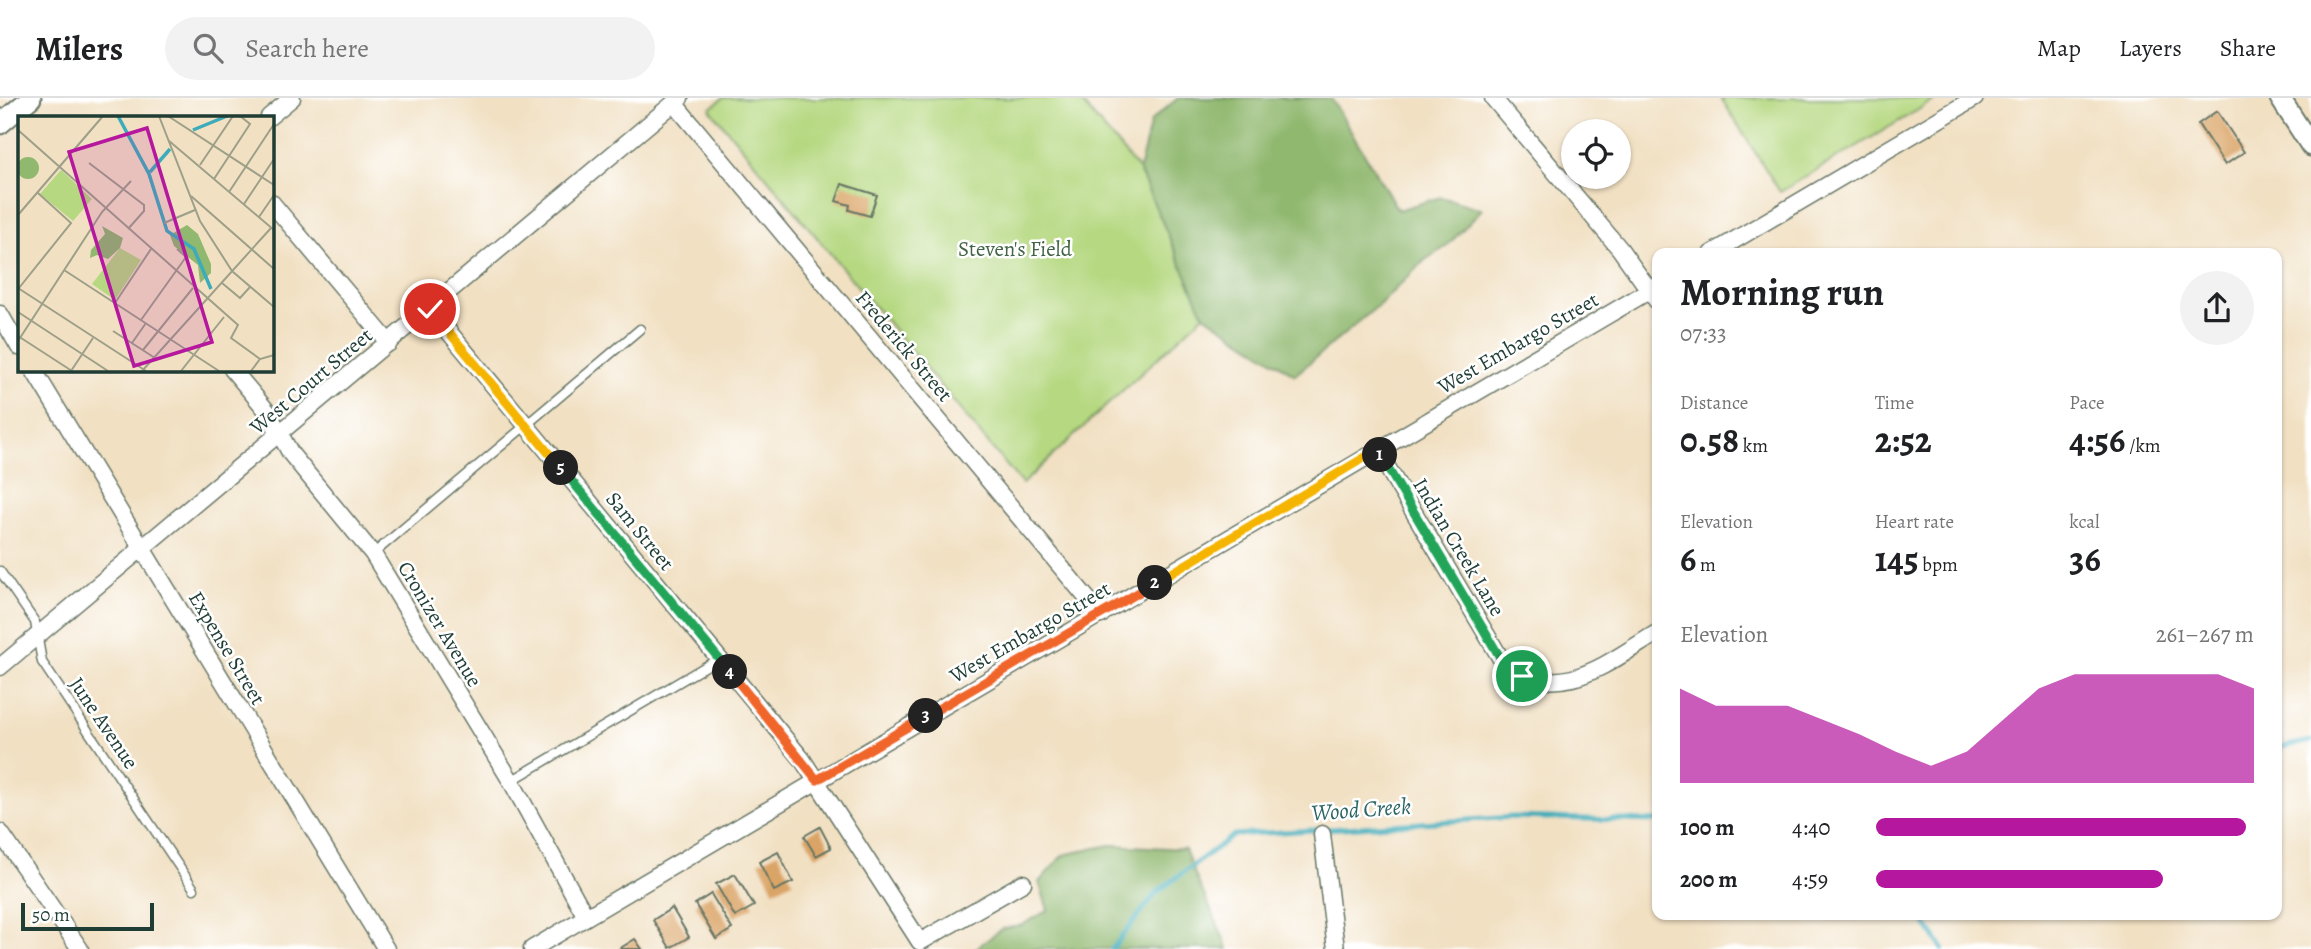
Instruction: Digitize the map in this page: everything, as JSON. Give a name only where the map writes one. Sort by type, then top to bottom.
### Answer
[{"type":"street","points":[[0,124],[31,98]]},
{"type":"street","points":[[270,116],[292,98]]},
{"type":"street","points":[[1493,98],[1652,288]]},
{"type":"street","points":[[1722,248],[1975,98]]},
{"type":"street","points":[[2280,98],[2308,136]]},
{"type":"street","name":"West Court Street","points":[[0,667],[677,101]]},
{"type":"street","name":"Frederick Street","points":[[677,101],[1101,615]]},
{"type":"street","points":[[273,204],[389,343]]},
{"type":"street","name":"West Embargo Street","points":[[532,949],[1377,450],[1652,294]]},
{"type":"street","name":"Sam Street","points":[[430,309],[817,780],[920,942],[1023,883]]},
{"type":"street","points":[[0,314],[14,325],[18,343]]},
{"type":"street","name":"Expense Street","points":[[34,371],[386,949]]},
{"type":"street","name":"Cronizer Avenue","points":[[234,371],[267,411],[291,454],[373,554],[511,781],[586,917]]},
{"type":"street","name":"Indian Creek Lane","points":[[1377,450],[1504,664],[1522,676],[1544,682],[1566,682],[1601,666],[1652,636]]},
{"type":"street","points":[[0,832],[80,949]]},
{"type":"street","points":[[1322,834],[1336,949]]},
{"type":"lane","points":[[373,554],[640,329]]},
{"type":"lane","name":"June Avenue","points":[[0,571],[35,622],[42,662],[194,889]]},
{"type":"lane","points":[[511,781],[718,659]]},
{"type":"green space","name":"Steven's Field","points":[[723,98],[1078,98],[1139,170],[1204,315],[1022,484],[710,109]]},
{"type":"green space","points":[[1178,98],[1331,98],[1398,210],[1441,197],[1482,209],[1447,246],[1425,260],[1380,304],[1295,375],[1204,315],[1139,170],[1151,121]]},
{"type":"green space","points":[[1721,98],[1938,98],[1780,192]]},
{"type":"green space","points":[[1110,845],[1185,849],[1228,949],[975,949],[1002,929],[1022,925],[1048,910],[1039,882],[1063,855]]},
{"type":"building","points":[[2217,111],[2244,152],[2225,165],[2198,124]]},
{"type":"building","points":[[842,184],[877,195],[870,216],[849,210],[850,205],[836,201]]},
{"type":"building","points":[[820,827],[831,848],[816,856],[804,836]]},
{"type":"building","points":[[778,852],[793,882],[774,891],[759,862]]},
{"type":"building","points":[[735,874],[754,906],[735,917],[716,884]]},
{"type":"building","points":[[711,894],[732,929],[716,939],[695,904]]},
{"type":"building","points":[[672,908],[689,937],[670,948],[653,920]]},
{"type":"building","points":[[635,939],[642,949],[619,949]]},
{"type":"waterway","name":"Wood Creek","points":[[2282,747],[2311,741]]},
{"type":"waterway","name":"Wood Creek","points":[[1112,949],[1157,892],[1234,835],[1513,817],[1652,821]]},
{"type":"waterway","points":[[1923,920],[1943,949]]},
{"type":"route","points":[[430,309],[817,780],[1377,450],[1504,664],[1522,676]]}]
